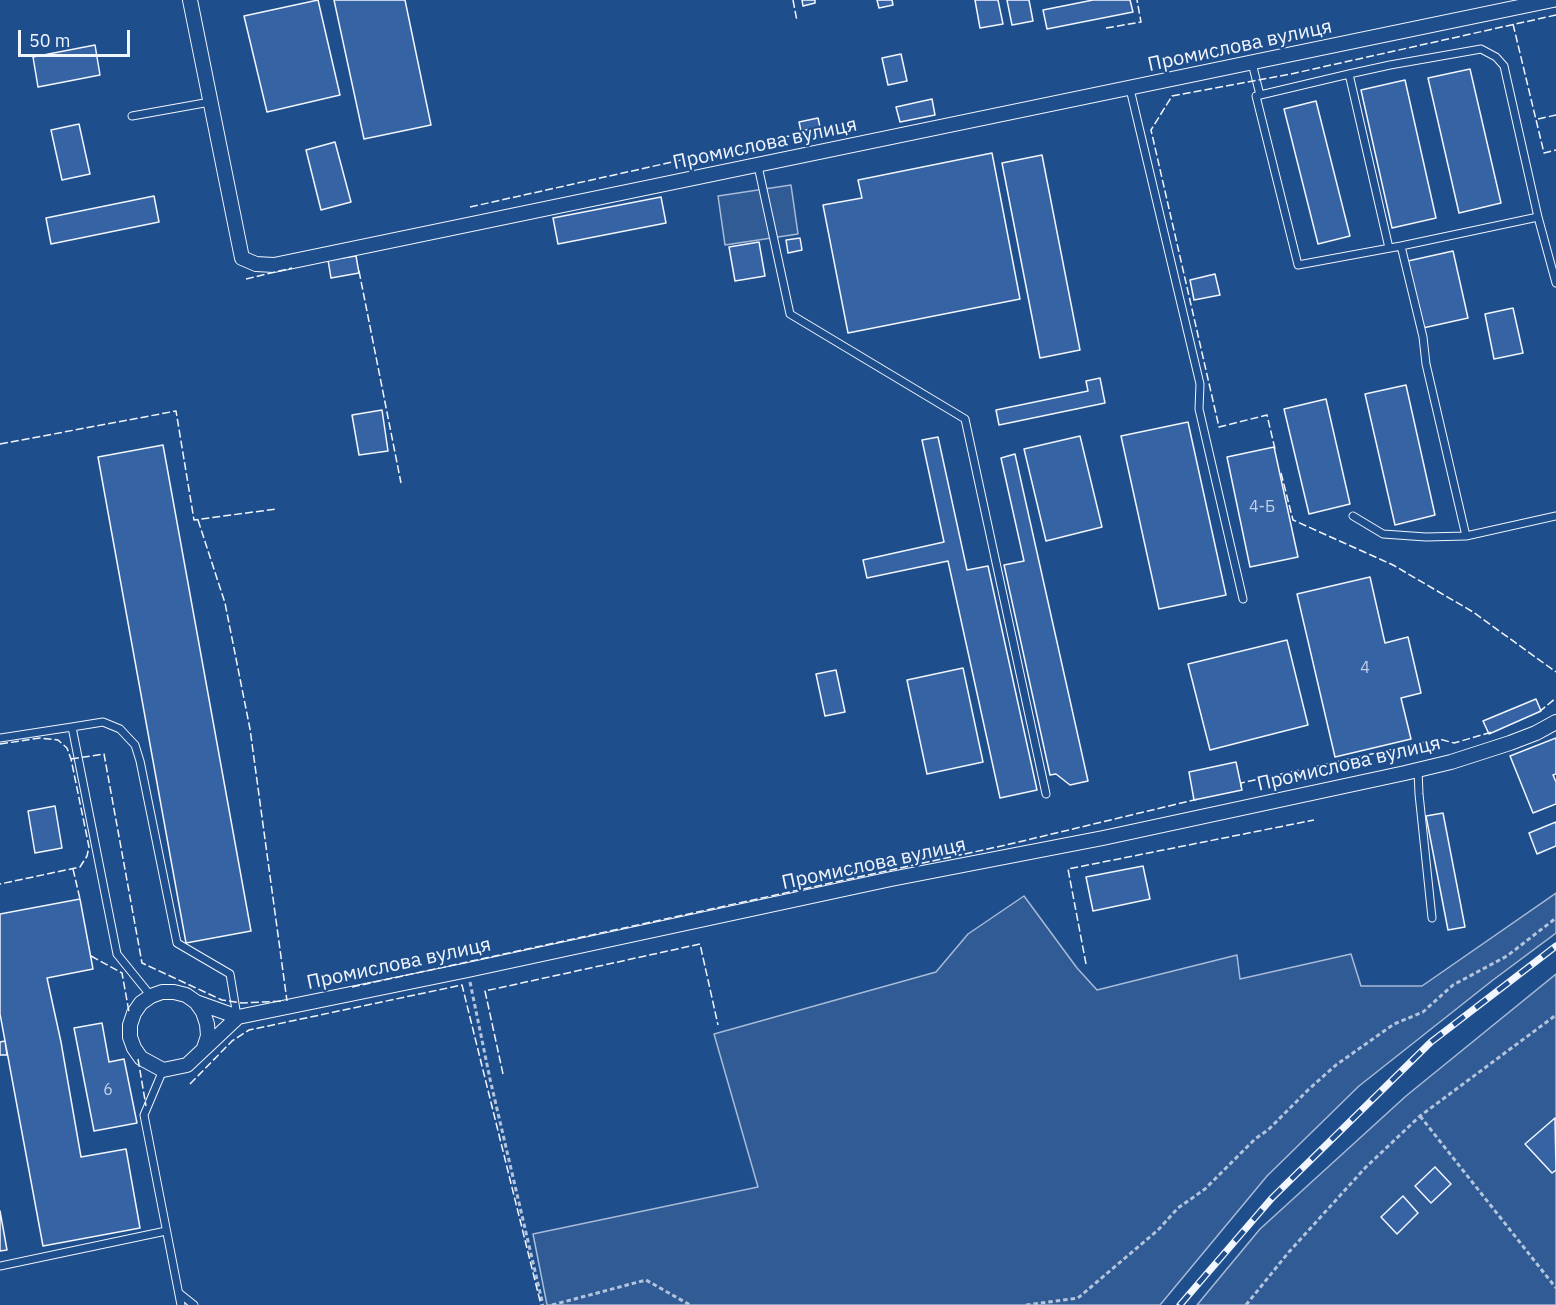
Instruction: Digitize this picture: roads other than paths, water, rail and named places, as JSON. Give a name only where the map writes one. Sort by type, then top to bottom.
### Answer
[{"type":"street","name":"Промислова вулиця","points":[[190,0],[242,258],[256,264],[274,266],[1544,1]]},
{"type":"street","name":"Промислова вулиця","points":[[238,1017],[891,879],[1103,838],[1418,770],[1510,743],[1556,722]]},
{"type":"street","points":[[162,992],[186,995],[196,1002],[238,1017],[187,1065],[163,1070],[141,1058],[130,1037],[130,1024],[141,1003],[162,992]]},
{"type":"street","points":[[196,1002],[207,1024],[208,1036],[204,1048]]},
{"type":"lane","points":[[1538,217],[1298,265],[1256,96],[1349,74],[1481,49],[1496,57],[1504,66],[1538,217],[1556,283]]},
{"type":"lane","points":[[1252,63],[1260,95]]},
{"type":"lane","points":[[1349,74],[1389,248]]},
{"type":"lane","points":[[1130,89],[1200,384],[1199,409],[1243,599]]},
{"type":"lane","points":[[132,116],[210,102]]},
{"type":"lane","points":[[758,166],[790,314],[965,419],[1046,794]]},
{"type":"lane","points":[[1401,246],[1466,536]]},
{"type":"lane","points":[[1353,516],[1383,534],[1426,537],[1466,536],[1556,516]]},
{"type":"lane","points":[[0,738],[103,722],[120,729],[135,745],[177,944],[230,974],[238,1017]]},
{"type":"lane","points":[[72,727],[117,954],[151,996]]},
{"type":"lane","points":[[1418,770],[1432,918]]},
{"type":"lane","points":[[163,1070],[144,1115],[181,1305]]},
{"type":"lane","points":[[0,1266],[166,1232]]},
{"type":"lane","points":[[179,1293],[194,1305]]},
{"type":"railway","points":[[1180,1305],[1272,1198],[1431,1042],[1556,946]]}]
